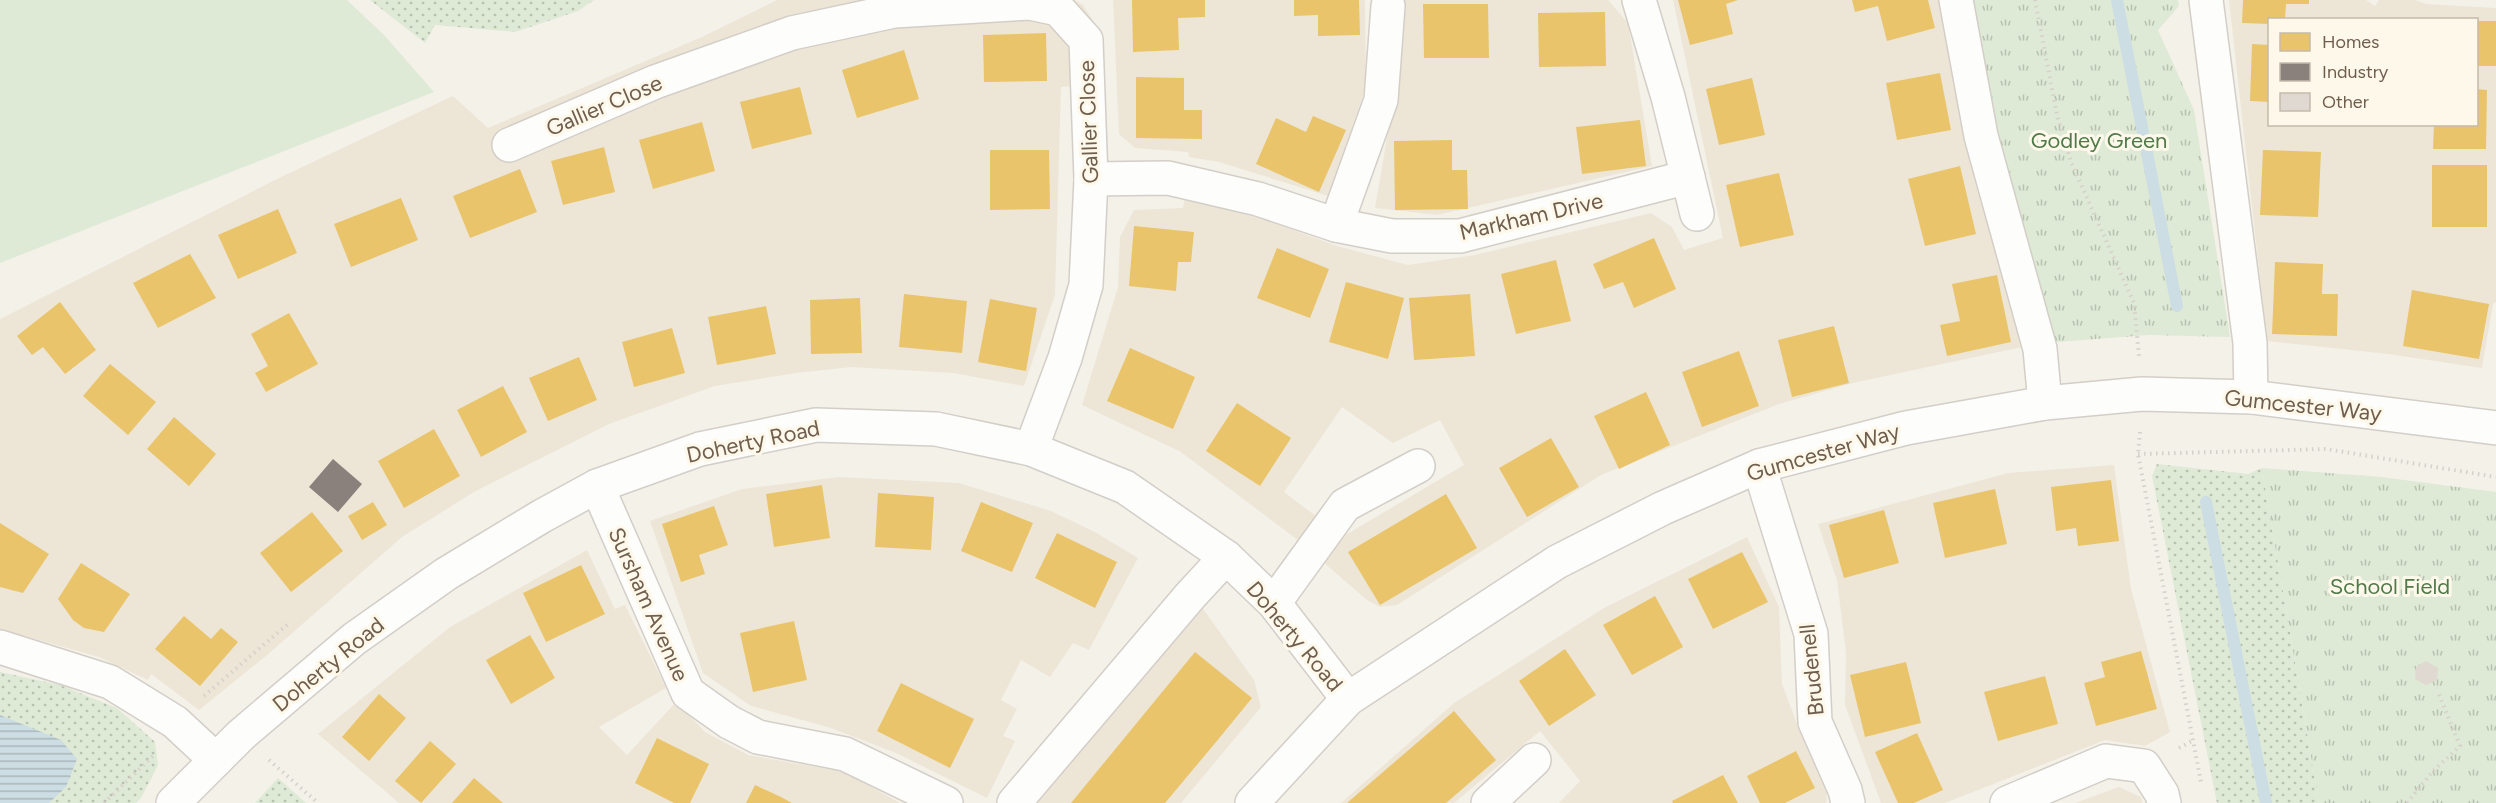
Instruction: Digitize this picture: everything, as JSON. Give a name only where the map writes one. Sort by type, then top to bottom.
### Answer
[{"type":"street","points":[[1639,0],[1697,214]]},
{"type":"street","points":[[1956,0],[1981,136],[2040,349],[2045,403]]},
{"type":"street","points":[[2206,0],[2250,343],[2251,397]]},
{"type":"street","name":"Gallier Close","points":[[509,145],[655,82],[792,33],[894,11],[1030,3],[1058,9],[1086,40],[1091,178],[1086,285],[1065,358],[1031,449]]},
{"type":"street","points":[[1336,225],[1381,100],[1388,6]]},
{"type":"street","name":"Markham Drive","points":[[1091,178],[1168,178],[1258,199],[1336,225],[1392,236],[1460,236],[1688,177]]},
{"type":"street","name":"Gumcester Way","points":[[1252,803],[1348,699],[1557,562],[1663,508],[1759,466],[1906,428],[2045,403],[2142,394],[2251,397],[2496,428]]},
{"type":"street","name":"Doherty Road","points":[[173,803],[241,735],[354,639],[446,573],[542,516],[597,486],[700,449],[816,425],[936,429],[1031,449],[1125,487],[1227,557],[1274,603],[1348,699]]},
{"type":"street","points":[[1274,603],[1345,505],[1418,466]]},
{"type":"street","name":"Brudenell","points":[[1759,466],[1811,634],[1815,722],[1845,790],[1848,803]]},
{"type":"street","name":"Sursham Avenue","points":[[597,486],[688,693],[729,722],[758,737],[845,753],[946,803]]},
{"type":"street","points":[[1014,803],[1190,596],[1227,557]]},
{"type":"street","points":[[0,647],[110,682],[175,722],[216,760]]},
{"type":"street","points":[[1488,803],[1534,760]]},
{"type":"street","points":[[2007,803],[2106,761],[2144,766],[2162,794],[2164,803]]},
{"type":"path","points":[[2035,0],[2057,115],[2071,162],[2134,303],[2142,394],[2138,454],[2192,741],[2204,793]]},
{"type":"path","points":[[2138,454],[2326,449],[2496,477]]},
{"type":"path","points":[[2407,803],[2433,771],[2460,746],[2438,692]]},
{"type":"path","points":[[241,735],[318,803]]},
{"type":"shaded area","points":[[777,0],[1075,0],[1083,5],[1100,32],[1103,84],[1061,87],[1055,295],[1024,386],[953,373],[851,367],[715,386],[609,424],[474,492],[402,537],[266,656],[199,710],[151,674],[148,680],[99,657],[0,629],[0,319],[281,177],[453,96],[488,128],[702,37]]},
{"type":"shaded area","points":[[1113,0],[1365,0],[1366,87],[1328,196],[1219,162],[1189,157],[1188,152],[1135,148],[1119,134]]},
{"type":"shaded area","points":[[1402,0],[1608,0],[1628,23],[1652,166],[1437,215],[1375,208],[1394,97]]},
{"type":"shaded area","points":[[1673,0],[1940,0],[2022,347],[1853,383],[1779,404],[1601,475],[1397,605],[1380,607],[1367,600],[1323,562],[1337,540],[1464,465],[1440,420],[1393,443],[1342,407],[1284,492],[1317,517],[1299,541],[1181,452],[1082,405],[1118,287],[1120,237],[1134,210],[1183,208],[1185,198],[1265,220],[1337,246],[1408,265],[1475,255],[1651,213],[1672,227],[1684,250],[1723,238]]},
{"type":"shaded area","points":[[2229,0],[2366,0],[2375,6],[2379,0],[2415,0],[2427,4],[2496,8],[2496,302],[2493,304],[2482,368],[2388,354],[2267,341]]},
{"type":"shaded area","points":[[2114,465],[2131,589],[2170,732],[2145,746],[2105,740],[1945,803],[1881,803],[1845,705],[1846,653],[1837,580],[1818,524],[2008,473]]},
{"type":"shaded area","points":[[839,477],[959,483],[1051,511],[1095,532],[1138,558],[1089,650],[1073,643],[1050,677],[1021,660],[1001,700],[1017,709],[1003,736],[1015,741],[987,798],[896,753],[831,728],[751,706],[703,673],[650,521],[742,489]]},
{"type":"shaded area","points":[[1747,537],[1779,607],[1782,684],[1827,793],[1826,803],[1559,803],[1580,781],[1540,731],[1454,803],[1341,803],[1454,703],[1604,608]]},
{"type":"shaded area","points":[[587,550],[615,609],[625,605],[666,688],[599,727],[627,755],[676,702],[705,732],[748,755],[844,772],[900,803],[399,803],[318,734],[450,627]]},
{"type":"shaded area","points":[[1201,606],[1254,680],[1261,707],[1181,803],[1034,803]]},
{"type":"shaded area","points":[[0,715],[61,740],[77,759],[66,787],[49,803],[0,803]]},
{"type":"shaded area","points":[[2119,787],[2141,797],[2142,803],[2075,803]]},
{"type":"green space","points":[[0,0],[347,0],[384,35],[434,92],[0,263]]},
{"type":"green space","points":[[370,0],[594,0],[578,11],[515,32],[435,25],[425,43]]},
{"type":"green space","name":"Godley Green","points":[[1966,0],[2178,0],[2179,6],[2158,30],[2194,110],[2230,337],[2149,335],[2056,342],[1999,151]]},
{"type":"green space","points":[[2157,464],[2248,474],[2262,468],[2319,803],[2217,803],[2152,476]]},
{"type":"green space","name":"School Field","points":[[2262,468],[2381,477],[2496,492],[2496,803],[2319,803]]},
{"type":"green space","points":[[0,672],[60,685],[117,708],[155,742],[158,765],[141,798],[136,803],[0,803]]},
{"type":"green space","points":[[278,778],[306,803],[255,803]]},
{"type":"building: Homes","points":[[1132,0],[1205,0],[1205,17],[1178,18],[1179,50],[1133,52]]},
{"type":"building: Homes","points":[[1294,0],[1359,0],[1360,35],[1318,36],[1318,15],[1294,16]]},
{"type":"building: Homes","points":[[1678,0],[1738,0],[1726,4],[1733,34],[1690,45]]},
{"type":"building: Homes","points":[[1852,0],[1928,0],[1935,28],[1887,41],[1878,6],[1855,12]]},
{"type":"building: Homes","points":[[2243,0],[2309,0],[2309,4],[2286,4],[2285,18],[2268,18],[2268,24],[2242,23]]},
{"type":"building: Homes","points":[[1423,4],[1488,4],[1489,58],[1424,58]]},
{"type":"building: Homes","points":[[1605,12],[1606,66],[1539,67],[1538,13]]},
{"type":"building: Homes","points":[[2478,21],[2496,21],[2496,66],[2478,66]]},
{"type":"building: Homes","points":[[1046,33],[1047,81],[984,82],[983,35]]},
{"type":"building: Homes","points":[[2252,44],[2268,45],[2268,102],[2250,101]]},
{"type":"building: Homes","points":[[904,50],[919,99],[857,118],[842,70]]},
{"type":"building: Homes","points":[[1940,73],[1951,130],[1897,140],[1886,83]]},
{"type":"building: Homes","points":[[1136,77],[1184,78],[1184,110],[1202,110],[1202,139],[1136,138]]},
{"type":"building: Homes","points":[[1752,78],[1765,135],[1719,145],[1706,89]]},
{"type":"building: Homes","points":[[800,87],[812,134],[752,149],[740,102]]},
{"type":"building: Homes","points":[[2478,89],[2487,90],[2486,149],[2433,149],[2434,126],[2478,126]]},
{"type":"building: Homes","points":[[1313,116],[1346,130],[1319,192],[1256,164],[1276,118],[1306,132]]},
{"type":"building: Homes","points":[[1640,120],[1646,166],[1582,174],[1576,127]]},
{"type":"building: Homes","points":[[702,122],[715,171],[653,189],[639,140]]},
{"type":"building: Homes","points":[[1452,140],[1452,170],[1467,170],[1468,209],[1395,210],[1394,141]]},
{"type":"building: Homes","points":[[604,147],[615,192],[563,205],[551,161]]},
{"type":"building: Homes","points":[[990,150],[1049,150],[1050,209],[990,210]]},
{"type":"building: Homes","points":[[2263,150],[2321,152],[2318,217],[2260,215]]},
{"type":"building: Homes","points":[[2432,165],[2487,165],[2487,227],[2432,227]]},
{"type":"building: Homes","points":[[1960,166],[1976,234],[1925,246],[1908,179]]},
{"type":"building: Homes","points":[[520,169],[537,212],[470,238],[453,196]]},
{"type":"building: Homes","points":[[1779,173],[1794,235],[1740,247],[1726,185]]},
{"type":"building: Homes","points":[[401,198],[418,240],[351,267],[334,224]]},
{"type":"building: Homes","points":[[278,209],[297,253],[238,279],[218,235]]},
{"type":"building: Homes","points":[[1134,226],[1194,232],[1191,262],[1178,262],[1176,291],[1129,286]]},
{"type":"building: Homes","points":[[1654,238],[1676,289],[1634,308],[1623,282],[1604,289],[1593,264]]},
{"type":"building: Homes","points":[[1277,248],[1329,269],[1310,318],[1257,298]]},
{"type":"building: Homes","points":[[190,254],[216,298],[158,328],[133,283]]},
{"type":"building: Homes","points":[[1556,260],[1571,321],[1516,334],[1501,274]]},
{"type":"building: Homes","points":[[2275,262],[2323,264],[2322,294],[2338,294],[2337,336],[2272,334]]},
{"type":"building: Homes","points":[[1997,275],[2011,342],[1947,356],[1940,325],[1960,321],[1952,284]]},
{"type":"building: Homes","points":[[1346,282],[1404,298],[1388,359],[1329,342]]},
{"type":"building: Homes","points":[[2412,290],[2489,304],[2479,359],[2403,346]]},
{"type":"building: Homes","points":[[904,294],[967,301],[962,353],[899,347]]},
{"type":"building: Homes","points":[[1470,294],[1475,356],[1414,360],[1409,298]]},
{"type":"building: Homes","points":[[860,298],[862,353],[811,354],[810,300]]},
{"type":"building: Homes","points":[[990,299],[1037,308],[1026,371],[978,362]]},
{"type":"building: Homes","points":[[60,302],[96,350],[65,374],[43,347],[32,355],[17,336]]},
{"type":"building: Homes","points":[[766,306],[776,354],[717,365],[708,317]]},
{"type":"building: Homes","points":[[289,313],[318,364],[266,392],[255,373],[268,366],[251,334]]},
{"type":"building: Homes","points":[[1834,326],[1849,383],[1792,397],[1778,340]]},
{"type":"building: Homes","points":[[672,328],[685,373],[634,387],[622,342]]},
{"type":"building: Homes","points":[[1130,348],[1195,377],[1173,429],[1107,401]]},
{"type":"building: Homes","points":[[1739,351],[1759,406],[1702,427],[1682,372]]},
{"type":"building: Homes","points":[[579,357],[597,400],[548,421],[529,378]]},
{"type":"building: Homes","points":[[110,364],[156,402],[128,435],[83,396]]},
{"type":"building: Homes","points":[[503,386],[527,432],[481,457],[457,410]]},
{"type":"building: Homes","points":[[1646,392],[1670,445],[1619,469],[1594,416]]},
{"type":"building: Homes","points":[[1237,403],[1291,438],[1260,486],[1206,451]]},
{"type":"building: Homes","points":[[174,417],[216,454],[189,486],[147,449]]},
{"type":"building: Homes","points":[[434,429],[460,476],[404,508],[378,461]]},
{"type":"building: Homes","points":[[1551,438],[1579,487],[1527,517],[1499,468]]},
{"type":"building: Homes","points":[[2111,480],[2119,541],[2078,546],[2076,528],[2056,531],[2051,487]]},
{"type":"building: Homes","points":[[822,485],[830,538],[774,547],[766,494]]},
{"type":"building: Homes","points":[[1995,489],[2007,544],[1945,558],[1933,503]]},
{"type":"building: Homes","points":[[878,493],[934,497],[931,550],[875,547]]},
{"type":"building: Homes","points":[[1446,494],[1477,548],[1380,605],[1348,552]]},
{"type":"building: Homes","points":[[373,502],[387,525],[362,540],[348,516]]},
{"type":"building: Homes","points":[[981,502],[1033,523],[1012,572],[961,551]]},
{"type":"building: Homes","points":[[714,506],[728,545],[699,555],[705,574],[681,582],[662,524]]},
{"type":"building: Homes","points":[[1884,510],[1899,563],[1844,578],[1829,525]]},
{"type":"building: Homes","points":[[312,512],[343,551],[291,592],[260,553]]},
{"type":"building: Homes","points":[[0,523],[49,554],[23,593],[0,587]]},
{"type":"building: Homes","points":[[1057,533],[1117,562],[1095,608],[1035,578]]},
{"type":"building: Homes","points":[[1742,552],[1768,602],[1713,629],[1688,579]]},
{"type":"building: Homes","points":[[81,563],[130,594],[104,632],[84,628],[73,620],[58,599]]},
{"type":"building: Homes","points":[[581,565],[605,614],[546,642],[523,593]]},
{"type":"building: Homes","points":[[1655,596],[1683,647],[1632,675],[1603,625]]},
{"type":"building: Homes","points":[[184,616],[211,639],[221,628],[238,642],[200,686],[155,649]]},
{"type":"building: Homes","points":[[794,621],[807,680],[753,692],[740,633]]},
{"type":"building: Homes","points":[[530,635],[555,678],[511,704],[486,660]]},
{"type":"building: Homes","points":[[1565,649],[1596,695],[1549,726],[1519,681]]},
{"type":"building: Homes","points":[[2141,651],[2157,709],[2096,726],[2084,683],[2105,677],[2101,662]]},
{"type":"building: Homes","points":[[1195,652],[1252,698],[1216,742],[1165,803],[1071,803]]},
{"type":"building: Homes","points":[[1906,662],[1921,723],[1865,737],[1850,675]]},
{"type":"building: Homes","points":[[2045,676],[2058,724],[1998,741],[1984,692]]},
{"type":"building: Homes","points":[[901,683],[974,719],[950,768],[877,731]]},
{"type":"building: Homes","points":[[379,694],[406,718],[369,761],[342,737]]},
{"type":"building: Homes","points":[[1454,711],[1496,760],[1446,803],[1347,803]]},
{"type":"building: Homes","points":[[1917,733],[1943,790],[1914,803],[1898,803],[1875,752]]},
{"type":"building: Homes","points":[[657,738],[709,764],[690,803],[674,803],[635,783]]},
{"type":"building: Homes","points":[[430,741],[456,764],[421,803],[395,781]]},
{"type":"building: Homes","points":[[1796,751],[1815,788],[1785,803],[1760,803],[1747,776]]},
{"type":"building: Homes","points":[[1723,775],[1738,803],[1673,803],[1672,801]]},
{"type":"building: Homes","points":[[474,778],[503,803],[452,803]]},
{"type":"building: Homes","points":[[755,785],[781,797],[792,803],[746,803]]},
{"type":"building: Industry","points":[[333,459],[362,484],[338,512],[309,487]]},
{"type":"building: Other","points":[[2426,661],[2438,668],[2437,680],[2426,685],[2415,679],[2416,667]]},
{"type":"waterway","points":[[2117,0],[2177,306]]},
{"type":"waterway","points":[[2206,502],[2266,803]]}]
